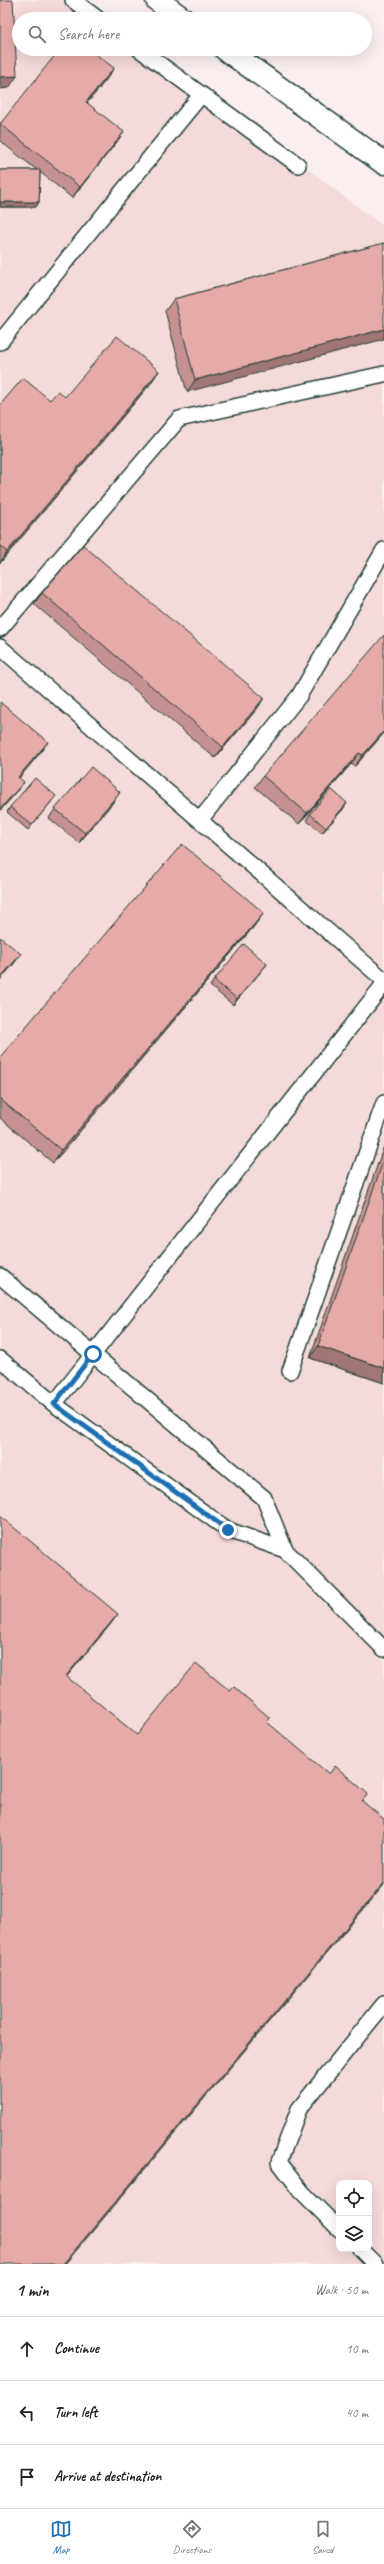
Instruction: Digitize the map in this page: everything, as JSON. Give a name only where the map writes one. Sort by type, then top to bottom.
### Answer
[{"type":"street","points":[[156,0],[173,12]]},
{"type":"street","points":[[235,56],[384,164]]},
{"type":"lane","points":[[72,0],[88,12]]},
{"type":"lane","points":[[148,56],[298,165]]},
{"type":"lane","points":[[0,342],[201,95]]},
{"type":"lane","points":[[0,629],[179,419],[384,374]]},
{"type":"lane","points":[[200,820],[299,696],[384,550]]},
{"type":"lane","points":[[0,647],[384,980]]},
{"type":"lane","points":[[54,1404],[384,984]]},
{"type":"lane","points":[[290,1371],[384,1103]]},
{"type":"lane","points":[[0,1276],[264,1498],[285,1550],[384,1649]]},
{"type":"lane","points":[[0,1359],[54,1404],[228,1530],[285,1550]]},
{"type":"lane","points":[[336,2226],[302,2192],[279,2162],[299,2109],[384,2004]]},
{"type":"lane","points":[[363,2252],[375,2264]]},
{"type":"shaded area","points":[[0,0],[82,0],[99,12],[12,12],[12,56],[159,56],[384,227],[384,2264],[0,2264]]},
{"type":"building","points":[[0,0],[13,0],[12,56],[16,56],[17,76],[0,77]]},
{"type":"building","points":[[54,56],[98,56],[114,68],[86,102],[124,132],[80,187],[0,124]]},
{"type":"building","points":[[0,170],[40,170],[39,202],[0,202]]},
{"type":"building","points":[[384,243],[384,329],[195,380],[174,299]]},
{"type":"building","points":[[117,336],[159,371],[7,552],[0,546],[0,405],[23,378],[50,400],[58,391],[65,397]]},
{"type":"building","points":[[83,545],[264,698],[223,747],[42,593]]},
{"type":"building","points":[[384,635],[384,731],[363,755],[359,753],[307,813],[263,776]]},
{"type":"building","points":[[0,702],[48,742],[18,777],[24,782],[0,809]]},
{"type":"building","points":[[91,767],[120,792],[85,833],[55,809]]},
{"type":"building","points":[[35,778],[56,796],[32,825],[10,807]]},
{"type":"building","points":[[331,789],[347,803],[326,828],[310,814]]},
{"type":"building","points":[[182,844],[264,913],[61,1150],[0,1099],[0,1057]]},
{"type":"building","points":[[0,937],[21,954],[0,978]]},
{"type":"building","points":[[244,944],[267,964],[237,999],[214,980]]},
{"type":"building","points":[[384,1159],[384,1368],[318,1346]]},
{"type":"building","points":[[0,1516],[118,1614],[66,1676],[137,1735],[196,1663],[230,1691],[234,1687],[270,1718],[267,1722],[329,1774],[335,1766],[368,1794],[362,1801],[384,1819],[384,1883],[63,2264],[0,2264]]},
{"type":"route","points":[[93,1354],[54,1404],[228,1530]]}]
